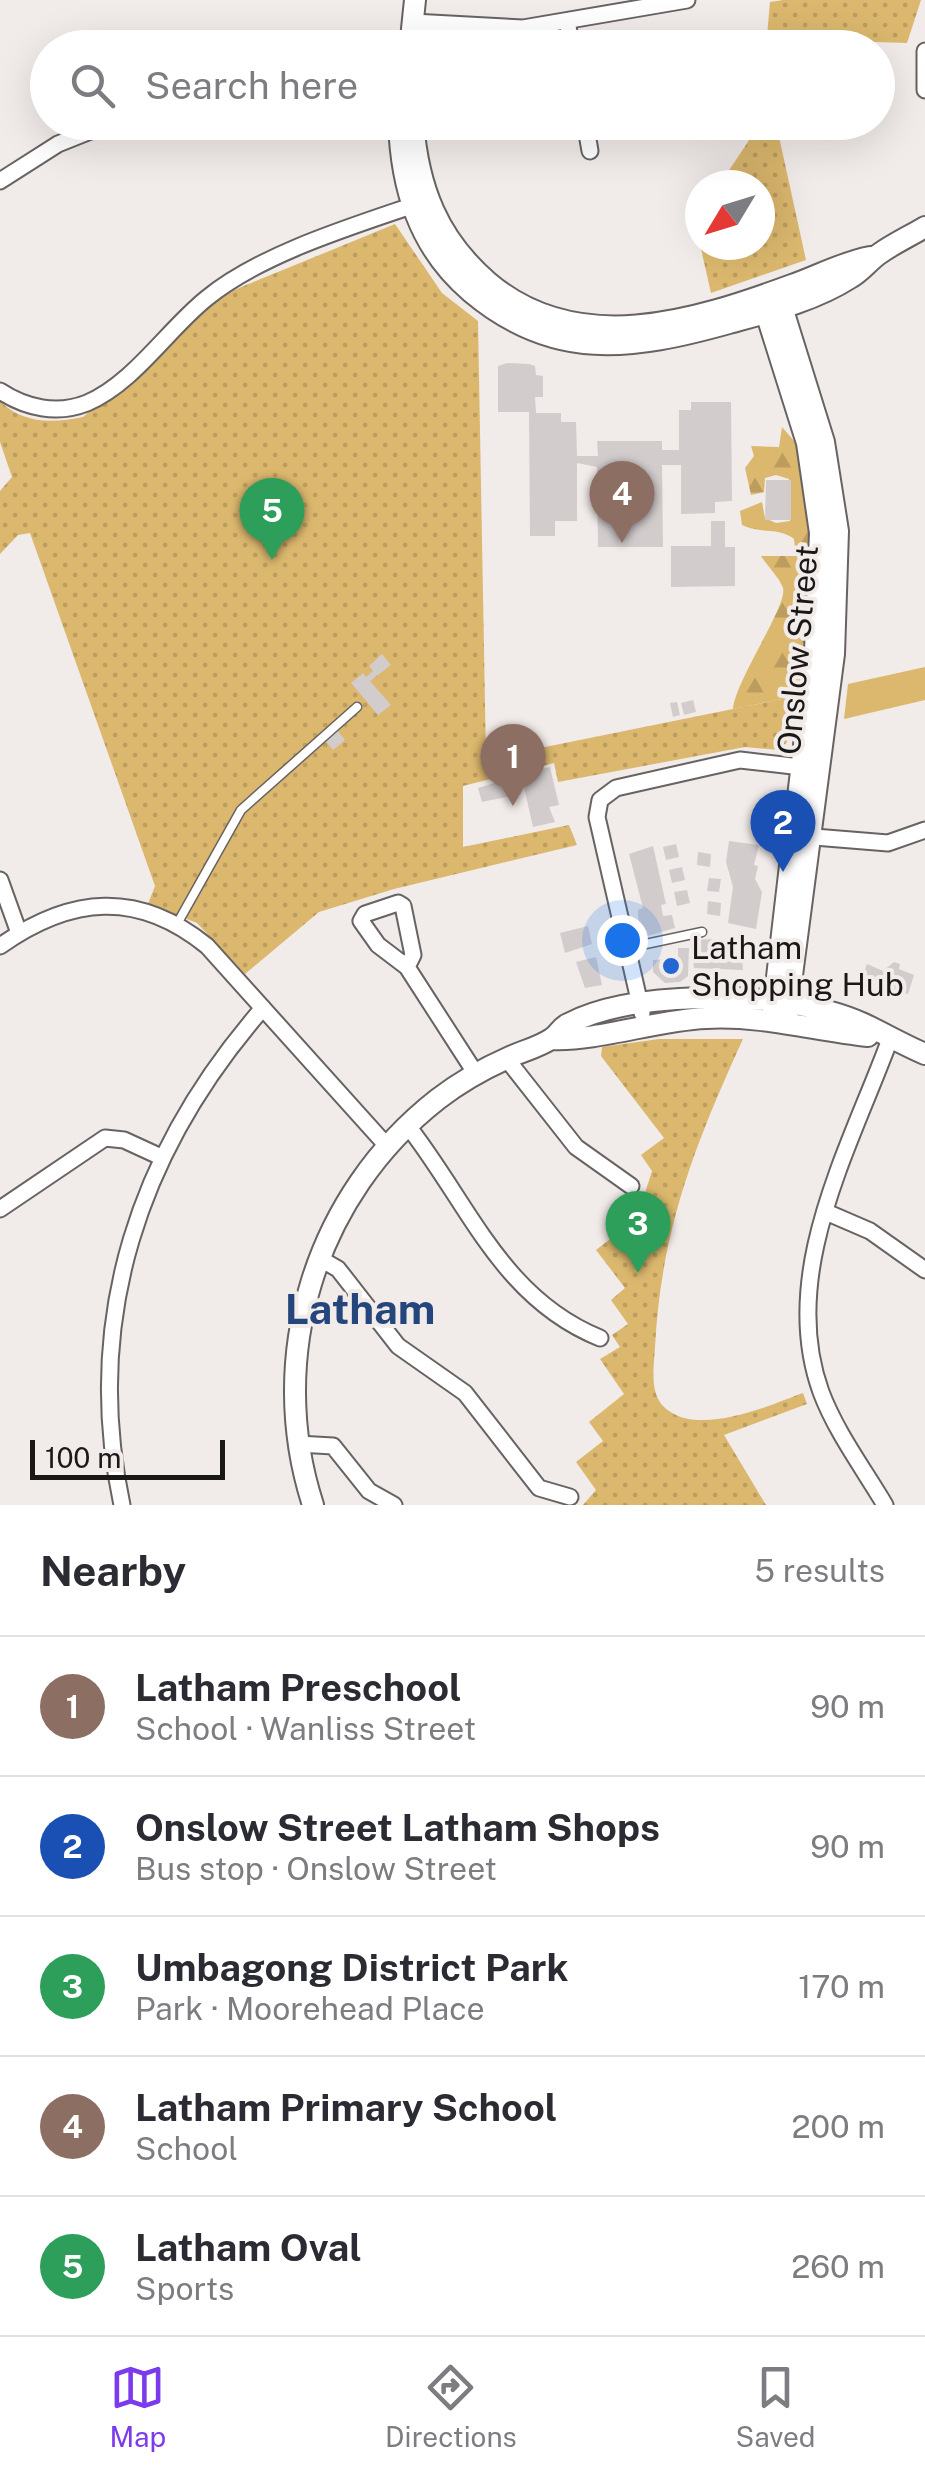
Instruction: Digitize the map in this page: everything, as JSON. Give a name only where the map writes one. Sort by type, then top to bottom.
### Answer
[{"type":"street","points":[[412,30],[415,0]]},
{"type":"street","points":[[413,22],[502,29],[687,0]]},
{"type":"street","points":[[567,21],[569,30]]},
{"type":"street","points":[[925,52],[925,90]]},
{"type":"street","points":[[0,182],[68,140]]},
{"type":"street","points":[[399,140],[400,164],[419,203],[474,270],[519,304],[552,318],[607,329],[772,302],[877,255],[925,227]]},
{"type":"street","points":[[414,140],[419,203]]},
{"type":"street","points":[[588,140],[590,150]]},
{"type":"street","points":[[0,391],[19,403],[44,409],[87,403],[116,384],[227,283],[266,263],[419,203]]},
{"type":"street","name":"Onslow Street","points":[[772,302],[824,442],[829,532],[816,651],[810,768],[780,1012]]},
{"type":"street","points":[[642,1013],[597,817],[604,795],[616,788],[740,760],[810,768]]},
{"type":"street","points":[[802,836],[888,843],[925,830]]},
{"type":"street","points":[[0,880],[19,933]]},
{"type":"street","points":[[0,946],[59,912],[104,905],[134,908],[177,924],[207,946],[387,1146]]},
{"type":"street","points":[[407,967],[476,1074]]},
{"type":"street","points":[[122,1505],[112,1445],[109,1374],[116,1298],[134,1226],[161,1157],[198,1089],[263,1008]]},
{"type":"street","points":[[314,1505],[298,1444],[296,1354],[319,1258],[350,1195],[387,1146],[407,1125],[476,1074],[552,1039],[571,1040],[642,1013],[716,1017],[780,1012],[890,1039],[925,1054]]},
{"type":"street","points":[[884,1505],[820,1390],[810,1348],[811,1266],[826,1212],[890,1039]]},
{"type":"street","points":[[506,1058],[576,1147],[631,1186]]},
{"type":"street","points":[[407,1125],[442,1170],[471,1226],[502,1265],[574,1328],[600,1338]]},
{"type":"street","points":[[0,1209],[105,1138],[124,1140],[161,1157]]},
{"type":"street","points":[[826,1212],[870,1231],[925,1270]]},
{"type":"street","points":[[319,1258],[338,1269],[398,1346],[464,1393],[539,1488],[570,1497]]},
{"type":"street","points":[[298,1444],[334,1446],[369,1491],[394,1505]]},
{"type":"lane","points":[[177,924],[242,810],[358,707]]},
{"type":"lane","points":[[627,948],[702,932]]},
{"type":"green space","points":[[921,0],[907,43],[895,43],[895,30],[768,30],[770,2]]},
{"type":"green space","points":[[749,140],[780,140],[806,260],[711,293],[703,260],[775,260],[775,170],[729,170]]},
{"type":"green space","points":[[395,224],[442,293],[478,321],[486,759],[792,697],[787,742],[780,750],[745,747],[558,782],[554,763],[463,786],[463,847],[569,825],[577,845],[394,889],[319,912],[245,974],[197,923],[148,904],[155,886],[30,533],[18,535],[0,554],[0,491],[12,477],[0,442],[0,401],[18,414],[38,420],[83,417],[222,295]]},
{"type":"green space","points":[[782,427],[801,449],[811,531],[805,688],[792,697],[733,709],[782,597],[781,584],[761,556],[796,556],[794,539],[742,525],[740,511],[762,502],[765,518],[776,523],[790,521],[789,479],[776,475],[765,478],[764,492],[751,495],[745,468],[754,456],[751,446],[779,447]]},
{"type":"green space","points":[[925,667],[925,700],[844,719],[848,684]]},
{"type":"green space","points":[[659,1039],[743,1039],[696,1152],[673,1226],[659,1304],[654,1387],[664,1407],[694,1420],[732,1416],[803,1393],[807,1404],[724,1435],[766,1505],[583,1505],[596,1490],[576,1462],[603,1441],[589,1422],[624,1394],[600,1359],[620,1347],[612,1335],[628,1324],[611,1300],[625,1288],[596,1250],[633,1221],[628,1213],[644,1196],[652,1171],[641,1155],[664,1138],[601,1056],[602,1047]]},
{"type":"building","points":[[498,366],[535,366],[536,375],[543,376],[543,397],[535,397],[536,413],[561,413],[561,422],[576,422],[577,456],[598,456],[597,441],[662,441],[662,450],[679,450],[679,410],[691,410],[691,402],[731,402],[732,501],[715,502],[715,513],[681,514],[681,465],[662,465],[663,547],[598,547],[597,467],[577,463],[577,521],[555,521],[555,536],[530,536],[529,412],[498,412]]},
{"type":"building","points":[[766,480],[791,480],[791,520],[765,520]]},
{"type":"building","points":[[711,521],[725,521],[725,547],[735,547],[735,586],[671,587],[671,546],[711,546]]},
{"type":"building","points":[[382,654],[391,665],[370,681],[391,705],[378,715],[351,683],[363,673],[366,677],[373,671],[369,666]]},
{"type":"building","points":[[693,700],[696,712],[684,715],[681,703]]},
{"type":"building","points":[[677,702],[680,715],[673,717],[670,703]]},
{"type":"building","points":[[336,729],[345,740],[333,750],[324,739]]},
{"type":"building","points":[[550,767],[559,805],[549,807],[555,822],[533,827],[521,774]]},
{"type":"building","points":[[517,776],[521,794],[482,802],[478,788]]},
{"type":"building","points":[[729,841],[759,845],[754,865],[758,866],[755,879],[762,892],[756,929],[728,923],[733,887],[726,862]]},
{"type":"building","points":[[676,844],[679,857],[666,860],[663,847]]},
{"type":"building","points":[[653,846],[666,904],[661,905],[663,916],[672,915],[675,928],[644,937],[638,917],[638,910],[643,908],[629,854]]},
{"type":"building","points":[[698,852],[711,854],[710,867],[697,865]]},
{"type":"building","points":[[682,867],[685,880],[672,883],[669,870]]},
{"type":"building","points":[[709,878],[721,879],[719,892],[707,891]]},
{"type":"building","points":[[687,890],[690,903],[677,906],[674,892]]},
{"type":"building","points":[[708,901],[721,903],[720,916],[707,914]]},
{"type":"building","points":[[588,926],[592,944],[565,953],[560,933]]},
{"type":"building","points":[[715,939],[716,943],[741,942],[743,970],[694,968],[690,940]]},
{"type":"building","name":"Latham Shopping Hub","points":[[678,948],[689,948],[688,976],[680,982],[665,983],[653,972],[653,960],[678,958]]},
{"type":"building","points":[[596,957],[602,985],[585,988],[576,962]]},
{"type":"building","points":[[894,962],[900,964],[899,969],[914,975],[908,994],[860,983],[867,964],[883,971]]},
{"type":"place","name":"Latham Primary School","points":[[622,543]]},
{"type":"place","name":"Latham Oval","points":[[272,560]]},
{"type":"place","name":"Latham Preschool","points":[[513,806]]},
{"type":"place","name":"Onslow Street Latham Shops","points":[[783,872]]},
{"type":"place","name":"Latham Shopping Hub","points":[[671,966]]},
{"type":"place","name":"Umbagong District Park","points":[[638,1273]]},
{"type":"district","name":"Latham","points":[[360,1309]]}]
